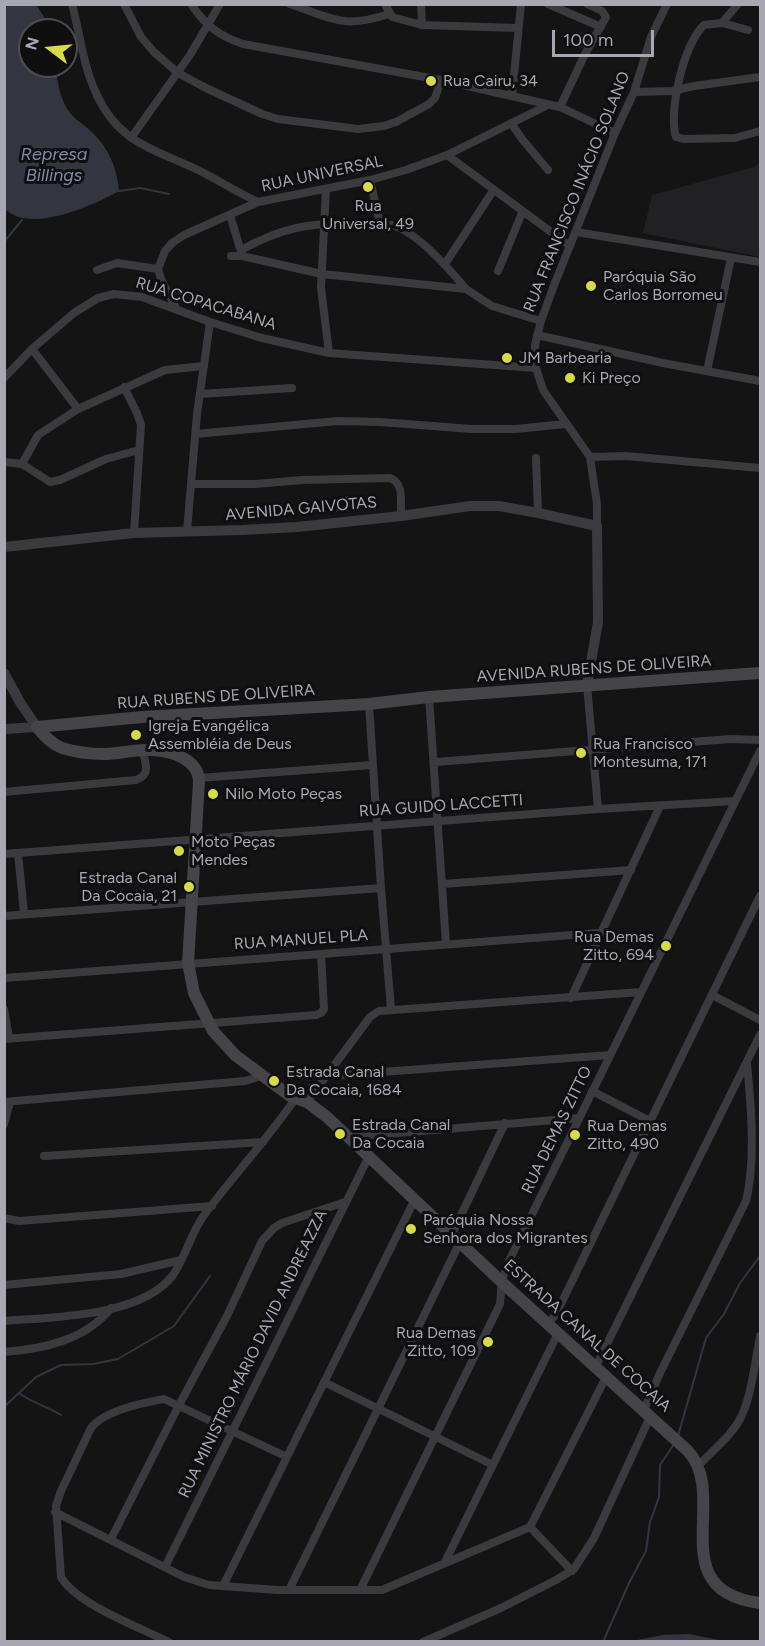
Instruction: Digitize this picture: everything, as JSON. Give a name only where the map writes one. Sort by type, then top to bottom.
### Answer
[{"type":"main road","name":"AVENIDA RUBENS DE OLIVEIRA","points":[[429,697],[760,673]]},
{"type":"main road","name":"RUA RUBENS DE OLIVEIRA","points":[[38,727],[142,717],[369,704],[429,697]]},
{"type":"main road","points":[[38,727],[52,742],[72,750],[102,754],[157,750],[185,759],[194,767],[199,778]]},
{"type":"main road","name":"ESTRADA CANAL DE COCAIA","points":[[199,778],[188,963],[194,993],[209,1023],[227,1048],[262,1077],[301,1101],[349,1137],[595,1368],[688,1451],[698,1466],[703,1503],[703,1555],[710,1576],[727,1594],[760,1603]]},
{"type":"street","points":[[72,4],[95,91],[110,118],[131,138],[258,202]]},
{"type":"street","points":[[124,4],[141,37],[178,73],[194,83],[267,116],[358,129],[384,126],[416,112],[435,98],[441,80]]},
{"type":"street","points":[[191,4],[207,25],[219,34],[243,44],[441,80],[513,96],[560,108],[615,133]]},
{"type":"street","points":[[131,138],[178,73],[220,4]]},
{"type":"street","points":[[290,4],[348,23],[367,21],[389,14]]},
{"type":"street","points":[[385,4],[389,14],[395,19],[422,25],[519,28]]},
{"type":"street","points":[[421,4],[422,25]]},
{"type":"street","points":[[513,96],[521,4]]},
{"type":"street","points":[[548,4],[601,27]]},
{"type":"street","points":[[560,108],[605,18],[602,11],[588,4]]},
{"type":"street","name":"RUA FRANCISCO INÁCIO SOLANO","points":[[598,809],[587,685],[598,622],[594,480],[590,457],[543,390],[536,368],[537,335],[615,133],[634,92],[651,36],[667,4]]},
{"type":"street","points":[[722,23],[738,4]]},
{"type":"street","points":[[748,30],[722,23],[709,24],[700,29],[688,52],[677,90],[674,130],[678,138],[735,138],[760,130]]},
{"type":"street","points":[[634,92],[677,90],[760,77]]},
{"type":"street","name":"RUA UNIVERSAL","points":[[158,269],[161,258],[172,243],[184,235],[258,202],[370,180],[406,170],[447,155],[546,106]]},
{"type":"street","points":[[511,123],[548,170]]},
{"type":"street","points":[[447,155],[522,213],[570,246]]},
{"type":"street","points":[[370,180],[380,223]]},
{"type":"street","points":[[326,189],[321,288],[329,353]]},
{"type":"street","points":[[445,264],[493,191]]},
{"type":"street","points":[[498,271],[522,213]]},
{"type":"street","points":[[230,215],[241,253]]},
{"type":"street","points":[[231,256],[241,253],[260,239],[300,226],[324,223],[380,223],[404,230],[445,264],[466,290],[492,306],[541,321]]},
{"type":"street","points":[[576,232],[760,262]]},
{"type":"street","points":[[241,253],[322,274],[466,290]]},
{"type":"street","points":[[707,371],[731,258]]},
{"type":"street","points":[[97,270],[117,262],[158,269],[176,308]]},
{"type":"street","name":"RUA COPACABANA","points":[[5,378],[32,349],[74,313],[105,295],[132,295],[262,338],[329,353],[536,368]]},
{"type":"street","points":[[187,531],[200,394],[210,322]]},
{"type":"street","points":[[537,335],[760,381]]},
{"type":"street","points":[[32,349],[78,409]]},
{"type":"street","points":[[22,464],[38,435],[78,409],[165,370],[204,366]]},
{"type":"street","points":[[124,387],[140,418],[141,425],[134,533]]},
{"type":"street","points":[[200,394],[292,388]]},
{"type":"street","points":[[196,434],[338,421],[472,429],[516,429],[565,424]]},
{"type":"street","points":[[4,462],[22,464],[47,481],[54,482],[106,459],[139,450]]},
{"type":"street","points":[[590,457],[626,456],[760,468]]},
{"type":"street","points":[[536,458],[538,513]]},
{"type":"street","points":[[191,484],[255,484],[390,477],[400,485],[401,516]]},
{"type":"street","name":"AVENIDA GAIVOTAS","points":[[4,547],[134,533],[297,526],[401,516],[470,506],[499,507],[538,513],[597,526]]},
{"type":"street","points":[[4,673],[21,704],[38,727]]},
{"type":"street","points":[[429,697],[446,944]]},
{"type":"street","points":[[369,704],[391,1009]]},
{"type":"street","name":"RUA RUBENS DE OLIVEIRA","points":[[4,729],[38,727]]},
{"type":"street","points":[[435,762],[730,739],[760,740]]},
{"type":"street","points":[[4,792],[136,780],[144,776],[147,771],[142,750]]},
{"type":"street","name":"RUA DEMAS ZITTO","points":[[360,1590],[500,1304],[502,1281],[508,1263],[760,751]]},
{"type":"street","points":[[199,778],[372,765]]},
{"type":"street","name":"RUA GUIDO LACCETTI","points":[[4,854],[598,809],[735,801]]},
{"type":"street","points":[[571,998],[599,933],[660,806]]},
{"type":"street","points":[[18,853],[24,913]]},
{"type":"street","points":[[442,884],[631,870]]},
{"type":"street","points":[[4,916],[381,888]]},
{"type":"street","points":[[548,1324],[556,1314],[760,897]]},
{"type":"street","name":"RUA MANUEL PLA","points":[[4,978],[599,933]]},
{"type":"street","points":[[4,1009],[7,1039],[321,1014],[324,1009],[321,954]]},
{"type":"street","points":[[4,1321],[58,1318],[137,1302],[152,1294],[172,1275],[192,1234],[263,1142],[328,1076],[370,1017],[379,1011],[641,992]]},
{"type":"street","points":[[712,995],[760,1020]]},
{"type":"street","points":[[595,1368],[760,1035]]},
{"type":"street","points":[[328,1076],[610,1055]]},
{"type":"street","points":[[423,1641],[501,1608],[572,1571],[594,1538],[647,1414],[660,1373],[744,1205],[750,1172],[750,1089],[747,1064]]},
{"type":"street","points":[[4,1124],[7,1102],[245,1081],[262,1077]]},
{"type":"street","points":[[592,1091],[650,1121]]},
{"type":"street","points":[[349,1137],[579,1118]]},
{"type":"street","points":[[289,1590],[377,1409],[456,1238],[505,1123]]},
{"type":"street","points":[[44,1156],[263,1142]]},
{"type":"street","name":"RUA MINISTRO MÁRIO DAVID ANDREAZZA","points":[[165,1567],[369,1156]]},
{"type":"street","points":[[223,1586],[415,1199]]},
{"type":"street","points":[[111,1539],[227,1316],[262,1241],[282,1223],[345,1202]]},
{"type":"street","points":[[4,1218],[19,1221],[212,1206]]},
{"type":"street","points":[[4,1285],[121,1274],[181,1260]]},
{"type":"street","points":[[4,1352],[45,1347],[69,1338],[89,1329],[111,1308]]},
{"type":"street","points":[[445,1562],[558,1333]]},
{"type":"street","points":[[698,1466],[741,1417],[746,1406],[760,1336]]},
{"type":"street","points":[[55,1512],[192,1580],[223,1586],[289,1590],[384,1589],[530,1527],[606,1377]]},
{"type":"street","points":[[324,1382],[493,1465]]},
{"type":"street","points":[[170,1641],[104,1610],[68,1586],[60,1574],[55,1512],[61,1491],[88,1434],[96,1423],[111,1414],[164,1399],[287,1457]]},
{"type":"street","points":[[530,1527],[572,1571]]},
{"type":"shaded area","points":[[760,161],[760,257],[643,233],[652,195],[754,167]]},
{"type":"water","name":"Represa Billings","points":[[4,5],[36,5],[44,18],[18,18],[18,78],[57,78],[64,103],[71,114],[93,133],[108,152],[119,191],[78,210],[45,218],[30,219],[16,216],[5,209]]},
{"type":"water","points":[[689,1634],[724,1641],[632,1641],[663,1635]]},
{"type":"waterway","points":[[119,191],[140,188],[169,194]]},
{"type":"waterway","points":[[4,242],[22,220]]},
{"type":"waterway","points":[[678,1436],[706,1338],[724,1314],[740,1283],[760,1256]]},
{"type":"waterway","points":[[4,1407],[36,1377],[61,1365],[93,1364],[118,1359],[174,1326],[210,1276]]},
{"type":"waterway","points":[[19,1393],[61,1415]]},
{"type":"waterway","points":[[603,1642],[646,1551],[650,1522],[659,1497],[660,1465],[674,1444]]},
{"type":"place","name":"Rua Cairu, 34","points":[[431,81]]},
{"type":"place","name":"Rua Universal, 49","points":[[368,187]]},
{"type":"place","name":"Paróquia São Carlos Borromeu","points":[[591,286]]},
{"type":"place","name":"JM Barbearia","points":[[507,358]]},
{"type":"place","name":"Ki Preço","points":[[570,378]]},
{"type":"place","name":"Igreja Evangélica Assembléia de Deus","points":[[136,735]]},
{"type":"place","name":"Rua Francisco Montesuma, 171","points":[[581,753]]},
{"type":"place","name":"Nilo Moto Peças","points":[[213,794]]},
{"type":"place","name":"Moto Peças Mendes","points":[[179,851]]},
{"type":"place","name":"Estrada Canal Da Cocaia, 21","points":[[189,887]]},
{"type":"place","name":"Rua Demas Zitto, 694","points":[[666,946]]},
{"type":"place","name":"Estrada Canal Da Cocaia, 1684","points":[[274,1081]]},
{"type":"place","name":"Estrada Canal Da Cocaia","points":[[340,1134]]},
{"type":"place","name":"Rua Demas Zitto, 490","points":[[575,1135]]},
{"type":"place","name":"Paróquia Nossa Senhora dos Migrantes","points":[[411,1229]]},
{"type":"place","name":"Rua Demas Zitto, 109","points":[[488,1342]]}]
